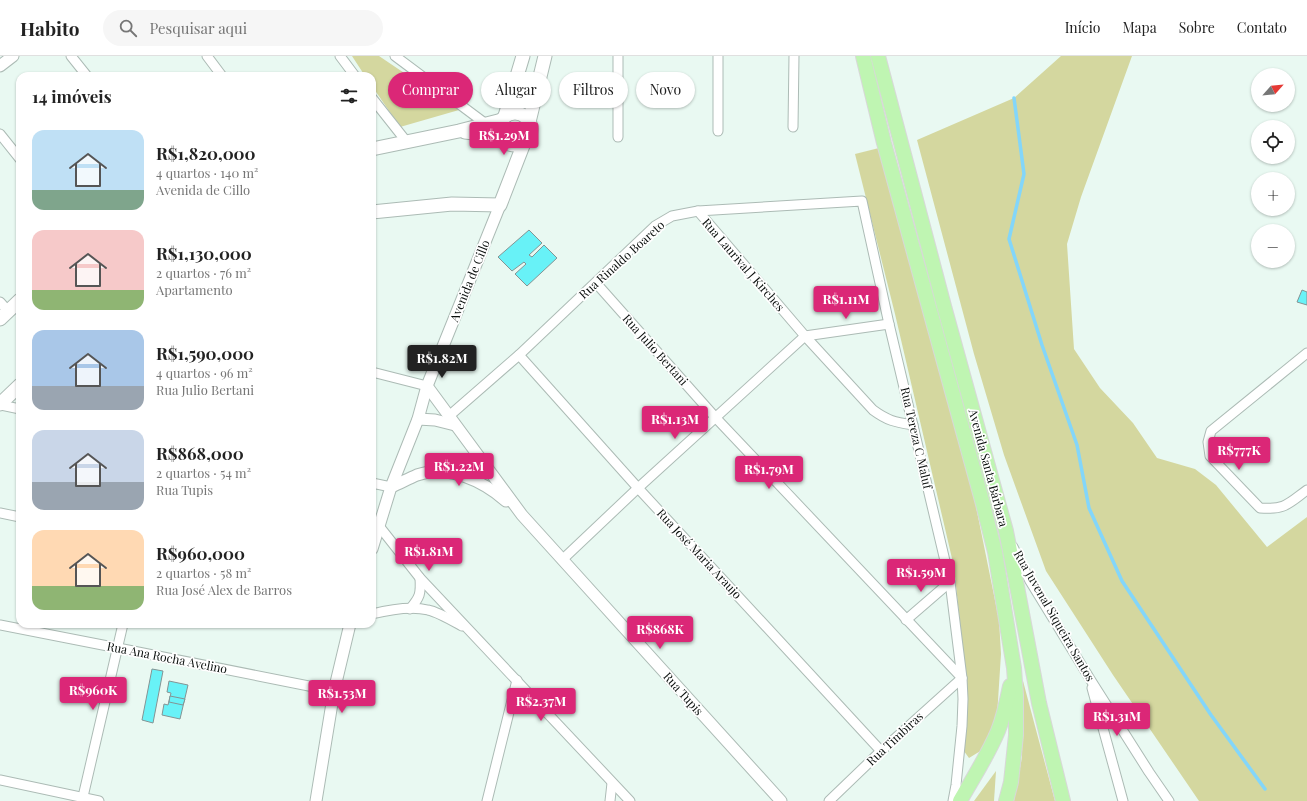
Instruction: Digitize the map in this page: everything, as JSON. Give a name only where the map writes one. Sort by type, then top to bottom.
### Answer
[{"type":"main road","points":[[513,172],[499,125],[503,118],[523,56]]},
{"type":"main road","points":[[529,122],[545,56]]},
{"type":"main road","name":"Avenida Santa Bárbara","points":[[863,56],[884,143],[995,552],[1014,668],[1016,695],[1016,735],[1011,782],[1006,801]]},
{"type":"main road","name":"Avenida Santa Bárbara","points":[[878,56],[1006,531],[1039,704],[1064,801]]},
{"type":"main road","points":[[376,148],[460,131],[486,124],[516,113],[526,117],[531,126],[530,136],[524,143],[519,145],[508,144],[502,138],[460,131]]},
{"type":"main road","name":"Avenida de Cillo","points":[[500,205],[524,143]]},
{"type":"main road","points":[[376,212],[452,204],[500,205]]},
{"type":"main road","points":[[2,311],[16,302]]},
{"type":"main road","points":[[0,404],[16,389]]},
{"type":"main road","points":[[960,801],[998,731],[1014,668]]},
{"type":"street","points":[[0,66],[13,56]]},
{"type":"street","points":[[71,56],[84,72]]},
{"type":"street","points":[[206,56],[219,72]]},
{"type":"street","points":[[340,56],[352,72]]},
{"type":"street","points":[[395,56],[486,124]]},
{"type":"street","points":[[618,56],[618,137]]},
{"type":"street","points":[[718,56],[718,131]]},
{"type":"street","points":[[793,127],[794,56]]},
{"type":"street","points":[[376,103],[406,141]]},
{"type":"street","points":[[0,134],[16,154]]},
{"type":"street","name":"Rua Rinaldo Boareto","points":[[452,421],[655,226],[672,216],[698,212],[862,201]]},
{"type":"street","name":"Rua Tereza C Maluf","points":[[862,201],[889,324],[950,582],[962,678],[962,726],[953,801]]},
{"type":"street","name":"Avenida de Cillo","points":[[376,538],[391,488],[418,419],[427,386],[500,205]]},
{"type":"street","name":"Rua Laurival J Kirches","points":[[698,212],[805,336],[873,410],[884,418],[913,425]]},
{"type":"street","name":"Rua Julio Bertani","points":[[596,283],[715,417],[962,678]]},
{"type":"street","points":[[562,560],[715,417],[805,336],[889,324]]},
{"type":"street","points":[[1307,353],[1211,431],[1208,442],[1210,456],[1260,508],[1272,509],[1286,506],[1307,490]]},
{"type":"street","name":"Rua José Maria Araujo","points":[[519,355],[638,488],[881,751]]},
{"type":"street","points":[[376,373],[427,386]]},
{"type":"street","name":"Rua Tupis","points":[[427,386],[522,515],[781,801]]},
{"type":"street","points":[[0,404],[16,408]]},
{"type":"street","points":[[418,419],[452,421]]},
{"type":"street","points":[[473,480],[480,478],[489,470]]},
{"type":"street","name":"Rua Tupis","points":[[391,488],[418,475],[436,472],[453,473],[473,480],[496,493],[522,515]]},
{"type":"street","points":[[376,484],[391,488]]},
{"type":"street","points":[[0,514],[16,516]]},
{"type":"street","points":[[380,526],[420,578],[630,801]]},
{"type":"street","name":"Rua Juvenal Siqueira Santos","points":[[1006,531],[1030,581],[1090,679],[1169,801]]},
{"type":"street","points":[[410,609],[420,595],[420,578]]},
{"type":"street","points":[[906,620],[950,582]]},
{"type":"street","points":[[376,613],[410,609],[428,610],[467,628]]},
{"type":"street","name":"Rua Ana Rocha Avelino","points":[[0,625],[334,691]]},
{"type":"street","points":[[82,800],[122,628]]},
{"type":"street","points":[[316,801],[334,691],[349,628]]},
{"type":"street","name":"Rua Timbiras","points":[[829,801],[881,751],[962,678]]},
{"type":"street","points":[[1090,679],[1123,801]]},
{"type":"street","points":[[487,801],[517,680]]},
{"type":"street","points":[[0,780],[82,800],[99,801]]},
{"type":"street","points":[[610,801],[612,783]]},
{"type":"green space","points":[[352,56],[379,56],[403,72],[388,72],[388,108],[456,108],[459,110],[400,127],[376,92],[376,72],[362,72]]},
{"type":"green space","points":[[1061,56],[1132,56],[1081,197],[1067,244],[1074,349],[1100,388],[1133,423],[1157,458],[1195,469],[1216,485],[1267,547],[1307,517],[1307,801],[1199,801],[1113,675],[1046,571],[1004,455],[974,354],[917,140],[1014,98]]},
{"type":"green space","points":[[887,146],[970,477],[999,620],[1001,654],[997,716],[982,750],[969,758],[961,747],[966,680],[954,567],[895,314],[855,154]]},
{"type":"green space","points":[[1023,681],[1055,801],[1014,801],[1022,757]]},
{"type":"green space","points":[[996,771],[994,801],[974,801]]},
{"type":"building","points":[[529,230],[542,243],[529,255],[532,257],[544,245],[557,258],[527,286],[515,274],[526,264],[524,262],[512,271],[498,257]]},
{"type":"building","points":[[1302,290],[1307,292],[1307,305],[1297,302]]},
{"type":"building","points":[[152,669],[163,671],[153,723],[142,720]]},
{"type":"building","points":[[169,681],[188,685],[180,719],[162,715],[164,704],[168,705],[171,693],[167,692]]},
{"type":"building","points":[[170,696],[185,699],[183,705],[169,702]]},
{"type":"waterway","points":[[1014,98],[1024,174],[1009,239],[1042,345],[1077,445],[1089,508],[1122,581],[1211,715],[1265,789]]}]
